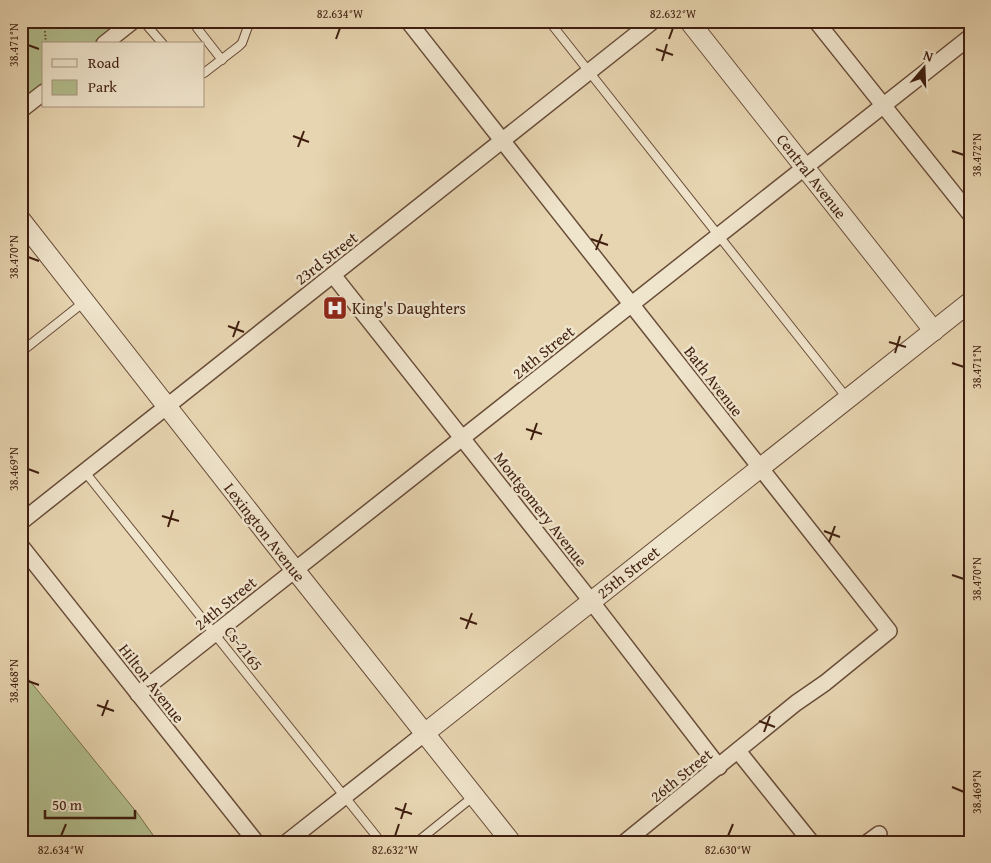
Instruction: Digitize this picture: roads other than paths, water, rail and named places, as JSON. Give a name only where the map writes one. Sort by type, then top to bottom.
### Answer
[{"type":"street","points":[[107,42],[133,21]]},
{"type":"street","name":"Bath Avenue","points":[[408,21],[889,631],[758,735]]},
{"type":"street","name":"23rd Street","points":[[21,522],[653,21]]},
{"type":"street","name":"Central Avenue","points":[[689,21],[934,331]]},
{"type":"street","points":[[816,21],[970,214]]},
{"type":"street","name":"24th Street","points":[[138,694],[970,37]]},
{"type":"street","points":[[21,110],[42,94]]},
{"type":"street","name":"Lexington Avenue","points":[[21,220],[510,842]]},
{"type":"street","name":"Montgomery Avenue","points":[[333,275],[591,601],[719,767]]},
{"type":"street","name":"25th Street","points":[[288,842],[970,302]]},
{"type":"street","name":"Hilton Avenue","points":[[21,546],[256,842]]},
{"type":"street","name":"26th Street","points":[[625,842],[758,735]]},
{"type":"street","points":[[738,751],[811,842]]},
{"type":"lane","points":[[143,21],[161,42]]},
{"type":"lane","points":[[197,21],[197,28],[222,60]]},
{"type":"lane","points":[[205,72],[242,43],[250,21]]},
{"type":"lane","points":[[549,21],[848,399]]},
{"type":"lane","points":[[21,352],[85,301]]},
{"type":"lane","name":"Cs-2165","points":[[85,472],[381,842]]},
{"type":"lane","points":[[417,842],[474,796]]},
{"type":"place","name":"King's Daughters","points":[[335,308]]}]
